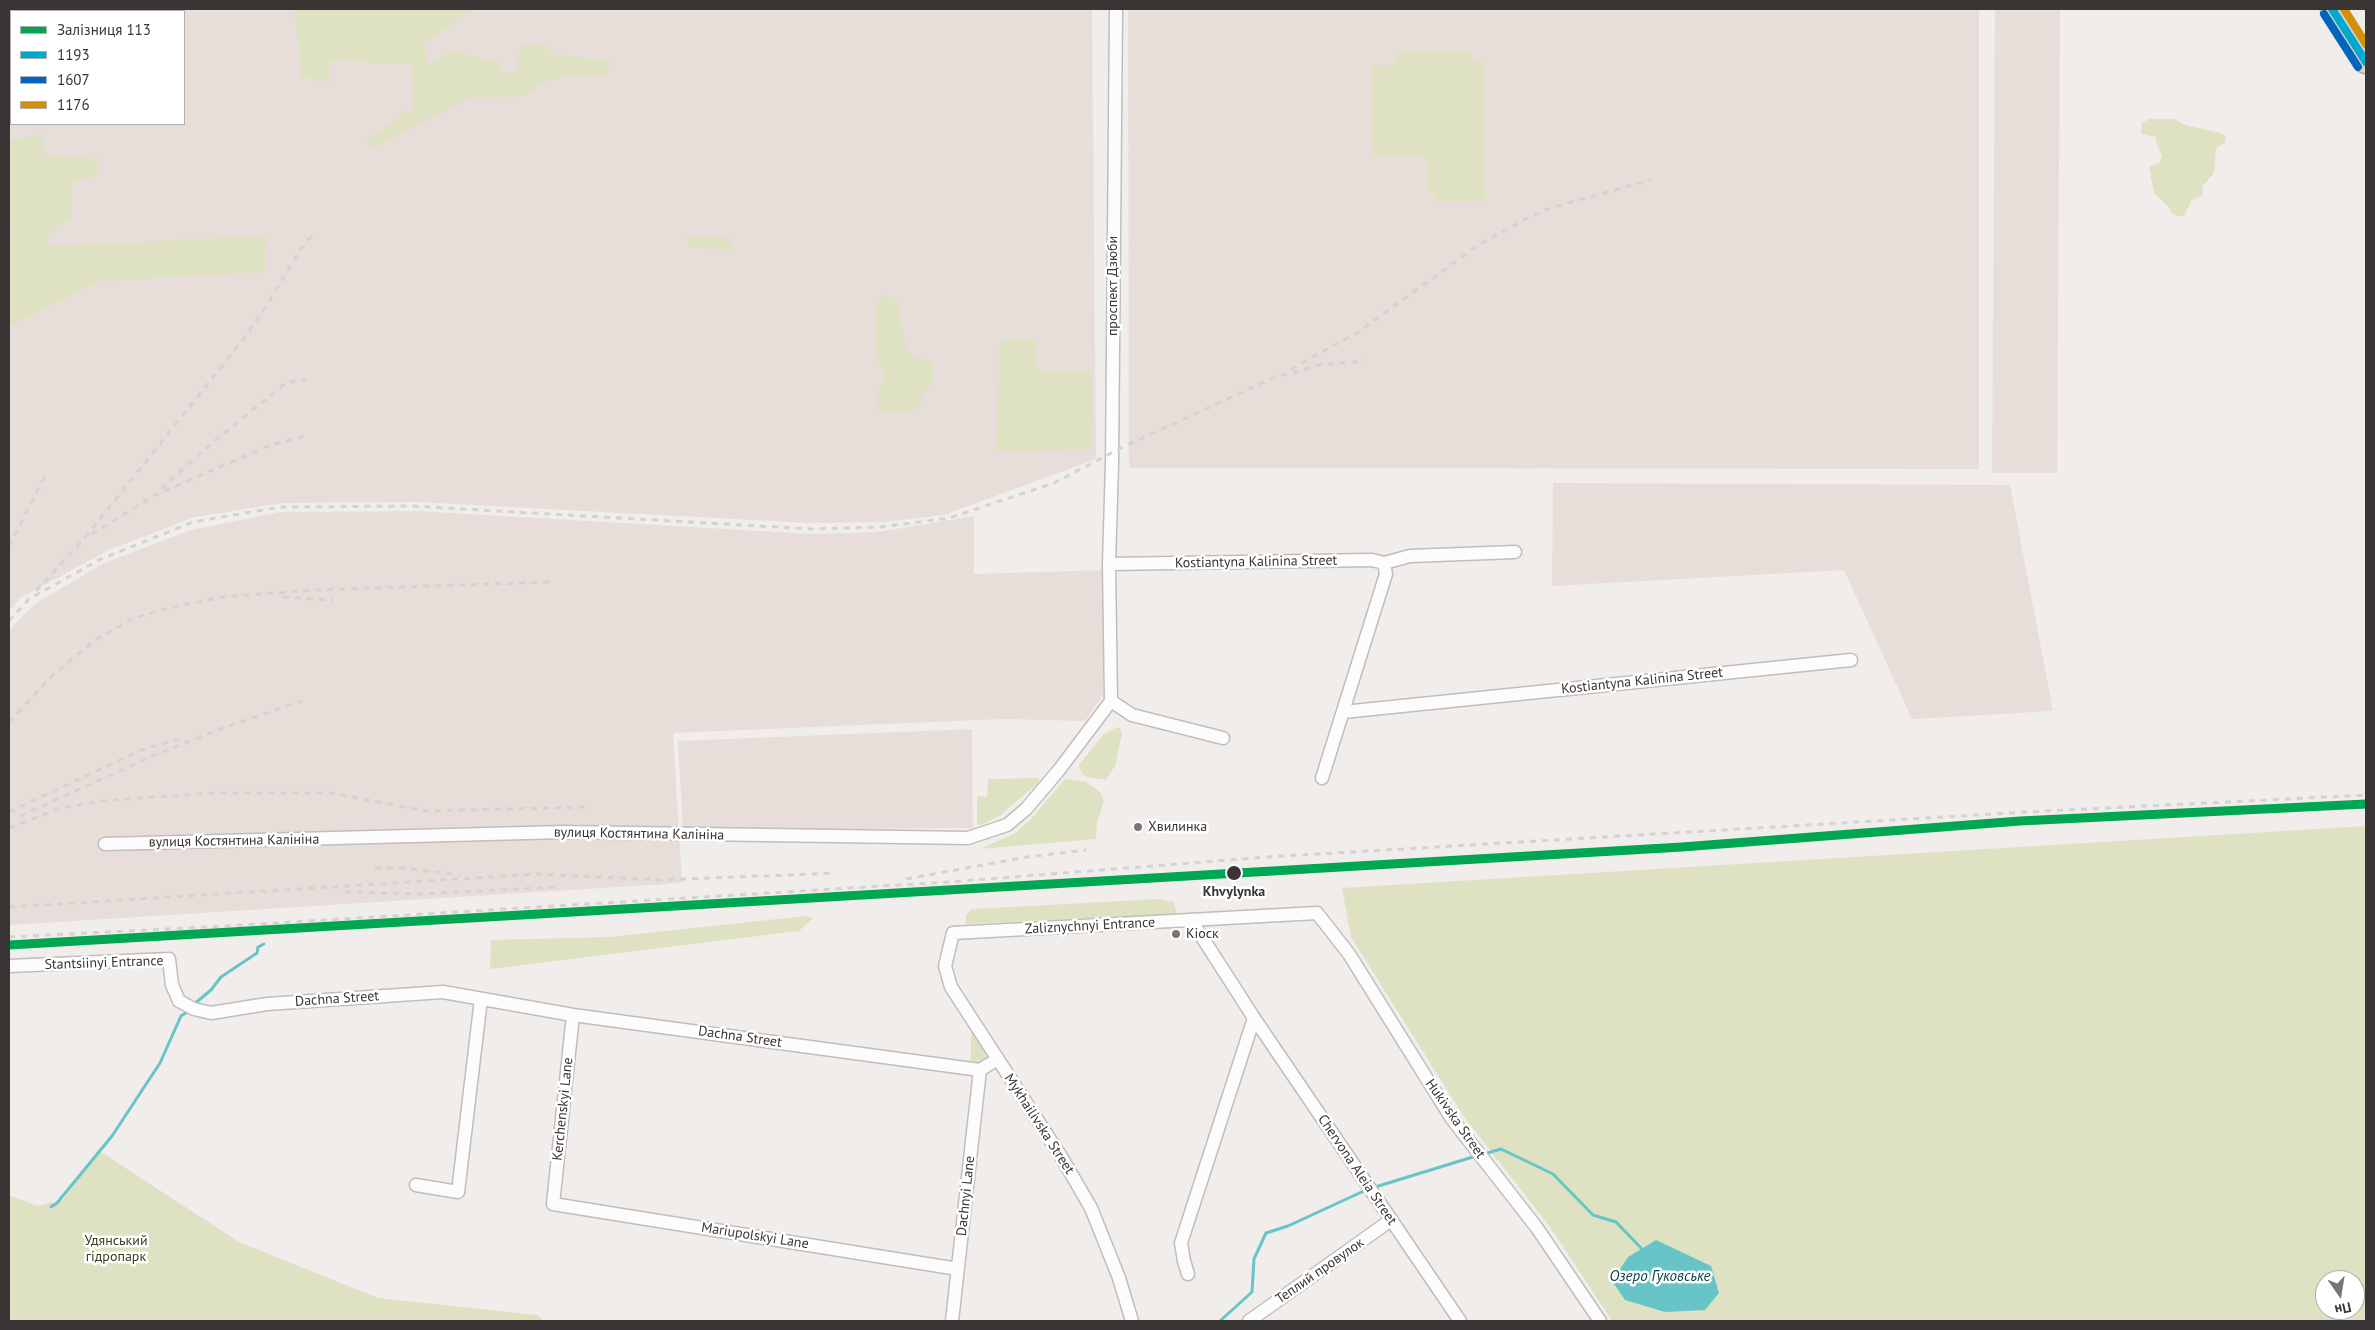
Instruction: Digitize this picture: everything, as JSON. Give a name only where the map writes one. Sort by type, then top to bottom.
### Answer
[{"type":"highway","points":[[2332,9],[2363,61]]},
{"type":"street","name":"проспект Дзюби","points":[[1109,564],[1112,463],[1116,9]]},
{"type":"street","points":[[1322,778],[1386,574],[1384,563],[1410,556],[1515,552]]},
{"type":"street","name":"Kostiantyna Kalinina Street","points":[[1109,564],[1372,560],[1384,563]]},
{"type":"street","points":[[1109,564],[1111,701],[1132,716],[1223,738]]},
{"type":"street","name":"Kostiantyna Kalinina Street","points":[[1343,712],[1851,660]]},
{"type":"street","name":"вулиця Костянтина Калініна","points":[[105,844],[564,832],[968,838],[1007,825],[1026,809],[1059,770],[1111,701]]},
{"type":"street","name":"Zaliznychnyi Entrance","points":[[953,933],[1317,913]]},
{"type":"street","name":"Hukivska Street","points":[[1317,913],[1350,954],[1452,1119],[1537,1228],[1600,1321]]},
{"type":"street","name":"Chervona Aleia Street","points":[[1191,920],[1254,1018],[1460,1321]]},
{"type":"street","name":"Mykhailivska Street","points":[[953,933],[945,966],[951,987],[996,1060],[1062,1158],[1091,1208],[1119,1278],[1132,1321]]},
{"type":"street","name":"Stantsiinyi Entrance","points":[[9,966],[169,959],[172,985],[189,1007]]},
{"type":"street","name":"Dachna Street","points":[[189,1007],[211,1014],[267,1004],[443,992],[573,1015],[980,1070]]},
{"type":"street","points":[[416,1185],[458,1192],[480,999]]},
{"type":"street","name":"Kerchenskyi Lane","points":[[553,1204],[573,1015]]},
{"type":"street","points":[[1188,1274],[1181,1244],[1254,1018]]},
{"type":"street","points":[[980,1070],[996,1060]]},
{"type":"street","name":"Dachnyi Lane","points":[[952,1321],[980,1070]]},
{"type":"street","name":"Mariupolskyi Lane","points":[[553,1204],[958,1269]]},
{"type":"street","name":"Теплий провулок","points":[[1249,1321],[1390,1220]]},
{"type":"shaded area","points":[[9,9],[1092,9],[1096,459],[944,515],[883,522],[809,523],[416,502],[283,503],[195,517],[109,550],[22,597],[9,611]]},
{"type":"shaded area","points":[[1128,9],[1979,9],[1979,469],[1129,468]]},
{"type":"shaded area","points":[[1995,9],[2060,9],[2057,473],[1992,473]]},
{"type":"shaded area","points":[[1553,483],[2010,485],[2053,711],[1912,719],[1844,570],[1552,586]]},
{"type":"shaded area","points":[[417,511],[812,534],[878,532],[974,516],[974,574],[1104,570],[1103,695],[1085,721],[1003,719],[673,733],[682,883],[9,925],[9,630],[35,604],[102,564],[191,530],[280,512]]},
{"type":"shaded area","points":[[972,729],[973,828],[683,830],[678,741]]},
{"type":"green space","points":[[295,9],[472,9],[424,44],[428,64],[455,50],[470,56],[502,63],[502,74],[518,72],[518,58],[523,45],[542,45],[554,55],[611,60],[606,75],[546,79],[526,96],[470,98],[373,148],[365,142],[413,107],[412,64],[329,61],[329,82],[301,77]]},
{"type":"green space","points":[[1397,51],[1471,52],[1471,61],[1485,61],[1485,202],[1434,201],[1434,191],[1427,191],[1427,157],[1371,156],[1371,65],[1397,65]]},
{"type":"green space","points":[[2149,119],[2175,119],[2185,125],[2221,133],[2226,137],[2225,143],[2216,148],[2214,173],[2202,187],[2203,195],[2191,201],[2184,216],[2177,216],[2172,213],[2168,206],[2154,193],[2149,167],[2160,162],[2162,155],[2156,143],[2156,137],[2141,134],[2142,123]]},
{"type":"green space","points":[[42,134],[46,155],[97,159],[97,176],[72,182],[71,218],[47,236],[47,246],[266,236],[265,272],[101,281],[9,326],[9,246],[11,226],[9,225],[9,141]]},
{"type":"green space","points":[[687,236],[729,238],[735,250],[689,247]]},
{"type":"green space","points":[[884,294],[899,301],[900,318],[908,354],[933,362],[934,380],[923,396],[918,409],[904,414],[881,413],[876,400],[884,373],[876,354],[875,308]]},
{"type":"green space","points":[[1000,339],[1036,340],[1035,370],[1092,371],[1092,449],[996,452]]},
{"type":"green space","points":[[1115,728],[1120,728],[1122,734],[1115,766],[1106,780],[1087,777],[1082,774],[1079,765],[1104,734]]},
{"type":"green space","points":[[1040,778],[1037,784],[999,816],[981,825],[977,824],[977,796],[987,797],[988,779]]},
{"type":"green space","points":[[1065,779],[1086,782],[1100,792],[1104,801],[1097,823],[1096,839],[980,849],[1014,834],[1031,819]]},
{"type":"green space","points":[[2366,826],[2366,1321],[1612,1321],[1550,1227],[1464,1117],[1351,937],[1342,888]]},
{"type":"green space","points":[[1160,899],[1174,902],[1177,914],[966,924],[966,915],[972,909]]},
{"type":"green space","points":[[806,916],[813,918],[799,931],[490,969],[491,940],[609,937]]},
{"type":"green space","points":[[971,1031],[986,1051],[987,1059],[976,1065],[971,1062]]},
{"type":"green space","name":"Удянський гідропарк","points":[[98,1150],[239,1242],[378,1298],[537,1315],[544,1321],[9,1321],[9,1195],[37,1206],[63,1200]]},
{"type":"water","name":"Озеро Гуковське","points":[[1656,1240],[1711,1266],[1719,1293],[1705,1310],[1665,1312],[1625,1300],[1612,1281],[1628,1257]]},
{"type":"waterway","points":[[192,1006],[211,990],[221,977],[257,953],[258,947],[264,944]]},
{"type":"waterway","points":[[51,1207],[57,1203],[112,1136],[160,1063],[181,1016],[189,1011]]},
{"type":"waterway","points":[[1484,1154],[1501,1149],[1553,1174],[1593,1215],[1616,1222],[1641,1248]]},
{"type":"waterway","points":[[1372,1188],[1476,1156]]},
{"type":"waterway","points":[[1220,1321],[1252,1292],[1254,1259],[1266,1233],[1288,1226],[1366,1190]]},
{"type":"railway","points":[[1291,369],[1358,332],[1480,244],[1526,219],[1550,208],[1651,180]]},
{"type":"railway","points":[[36,591],[84,539],[246,336],[300,250],[313,234]]},
{"type":"railway","points":[[9,621],[29,599],[99,560],[193,522],[280,507],[411,506],[811,529],[881,527],[949,518],[1054,483],[1123,447],[1273,378],[1320,365],[1364,361]]},
{"type":"railway","points":[[161,489],[211,444],[287,382],[307,380]]},
{"type":"railway","points":[[92,534],[155,495],[268,446],[308,435]]},
{"type":"railway","points":[[9,546],[45,476]]},
{"type":"railway","points":[[9,722],[53,675],[95,640],[132,619],[168,608],[223,597],[314,590],[549,582]]},
{"type":"railway","points":[[283,597],[333,600]]},
{"type":"railway","points":[[20,816],[155,755],[223,728],[302,701]]},
{"type":"railway","points":[[9,812],[141,750],[180,739]]},
{"type":"railway","points":[[9,828],[58,809],[100,801],[210,793],[331,793],[426,811],[586,807]]},
{"type":"railway","points":[[9,937],[226,926],[949,882],[1267,857],[2027,812],[2366,795]]},
{"type":"railway","points":[[906,879],[1027,857],[1086,850]]},
{"type":"railway","points":[[375,868],[406,868],[460,875]]},
{"type":"railway","points":[[9,907],[537,874],[663,880],[834,873]]},
{"type":"railway","points":[[345,892],[420,894],[557,887]]},
{"type":"rail line","name":"113","points":[[9,945],[1682,847],[2020,821],[2366,804]]},
{"type":"transit line","name":"1193","points":[[2332,9],[2366,62]]},
{"type":"transit line","name":"1176","points":[[2344,9],[2366,44]]},
{"type":"transit line","name":"1607","points":[[2324,14],[2358,67]]},
{"type":"place","name":"Хвилинка","points":[[1138,827]]},
{"type":"place","name":"Khvylynka","points":[[1234,873]]},
{"type":"place","name":"Кіоск","points":[[1176,934]]}]
